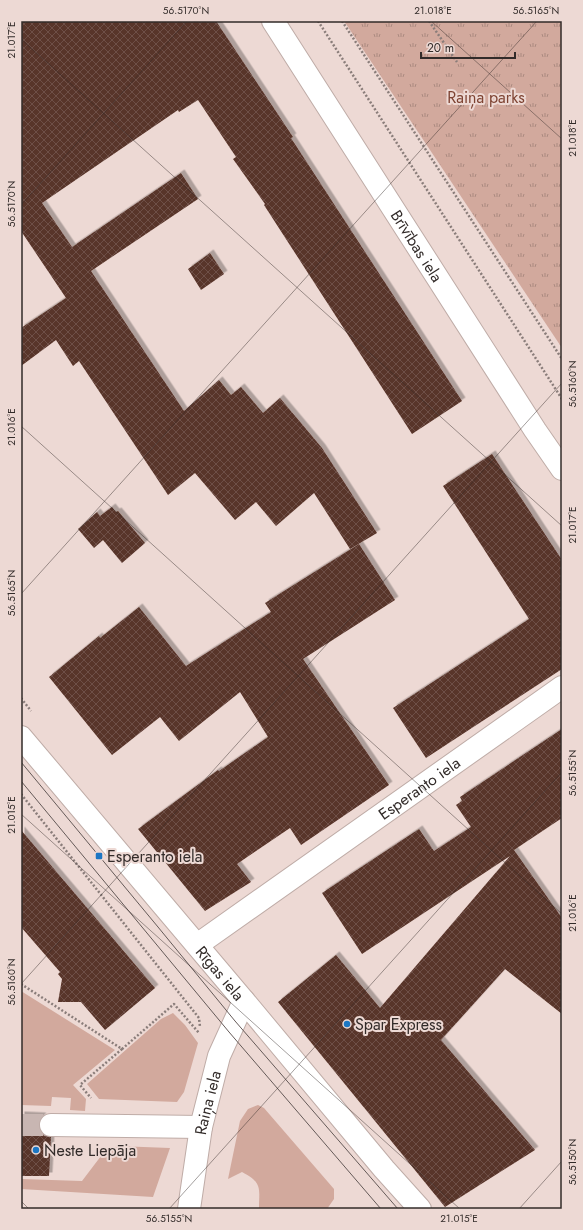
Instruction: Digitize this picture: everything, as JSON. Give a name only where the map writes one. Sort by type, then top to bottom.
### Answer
[{"type":"street","name":"Brīvības iela","points":[[273,21],[535,430],[562,469]]},
{"type":"street","name":"Esperanto iela","points":[[197,944],[562,687]]},
{"type":"street","name":"Rīgas iela","points":[[21,737],[197,944],[384,1169],[420,1209]]},
{"type":"street","name":"Raiņa iela","points":[[189,1209],[201,1127],[219,1056],[244,1001]]},
{"type":"street","points":[[51,1125],[201,1127]]},
{"type":"path","points":[[318,21],[562,399]]},
{"type":"path","points":[[342,21],[562,359]]},
{"type":"path","points":[[429,21],[457,62]]},
{"type":"path","points":[[21,794],[199,1018],[202,1037],[174,1004],[80,1085],[92,1100],[97,1126]]},
{"type":"path","points":[[21,984],[122,1049]]},
{"type":"green space","name":"Raiņa parks","points":[[344,21],[562,21],[562,348]]},
{"type":"green space","points":[[21,991],[115,1050],[73,1085],[86,1099],[85,1111],[70,1110],[71,1098],[52,1097],[51,1106],[21,1105]]},
{"type":"green space","points":[[173,1013],[185,1025],[198,1043],[184,1092],[177,1102],[99,1099],[87,1084],[161,1019]]},
{"type":"green space","points":[[258,1105],[264,1108],[334,1189],[334,1199],[327,1209],[259,1209],[259,1191],[257,1183],[254,1179],[242,1172],[228,1179],[240,1121],[248,1109]]},
{"type":"green space","points":[[117,1146],[170,1148],[153,1197],[21,1189],[21,1179],[82,1181],[101,1156]]},
{"type":"building","points":[[21,21],[216,21],[293,137],[291,138],[462,401],[412,434],[264,205],[265,204],[233,159],[236,157],[198,100],[179,112],[178,110],[42,203],[72,247],[181,173],[198,199],[91,271],[184,411],[219,380],[231,395],[241,387],[263,413],[280,398],[322,448],[377,533],[350,549],[314,493],[276,526],[256,502],[235,520],[195,473],[168,495],[79,361],[73,366],[56,340],[21,366],[21,328],[66,298],[21,231]]},
{"type":"building","points":[[210,253],[224,274],[201,290],[188,269]]},
{"type":"building","points":[[492,454],[562,560],[562,669],[426,758],[393,708],[529,619],[443,486]]},
{"type":"building","points":[[112,507],[116,512],[118,511],[145,543],[122,563],[103,540],[94,548],[78,529],[97,512],[100,516]]},
{"type":"building","points":[[359,544],[395,600],[303,659],[389,785],[301,845],[290,828],[237,864],[251,882],[205,911],[138,829],[218,770],[219,771],[268,737],[240,692],[179,741],[160,717],[112,755],[49,677],[99,636],[100,638],[139,607],[186,666],[271,612],[265,603]]},
{"type":"building","points":[[562,729],[562,818],[514,850],[562,918],[562,1014],[505,969],[441,1040],[535,1150],[445,1207],[278,1002],[336,955],[380,1008],[510,856],[362,954],[322,893],[419,829],[434,851],[471,827],[456,805],[462,801],[460,797]]},
{"type":"building","points":[[21,830],[155,988],[105,1030],[81,1002],[58,1002],[62,979],[58,974],[60,972],[21,927]]},
{"type":"building","name":"Neste Liepāja","points":[[21,1115],[43,1116],[40,1119],[40,1131],[44,1136],[51,1137],[49,1176],[21,1176]]},
{"type":"tunnel","points":[[21,1125],[51,1125]]},
{"type":"tram line","points":[[21,762],[235,1021],[398,1209]]},
{"type":"tram line","points":[[21,781],[229,1032],[381,1209]]},
{"type":"place","name":"Esperanto iela","points":[[99,856]]},
{"type":"place","name":"Spar Express","points":[[347,1024]]},
{"type":"place","name":"Neste Liepāja","points":[[36,1150]]}]
